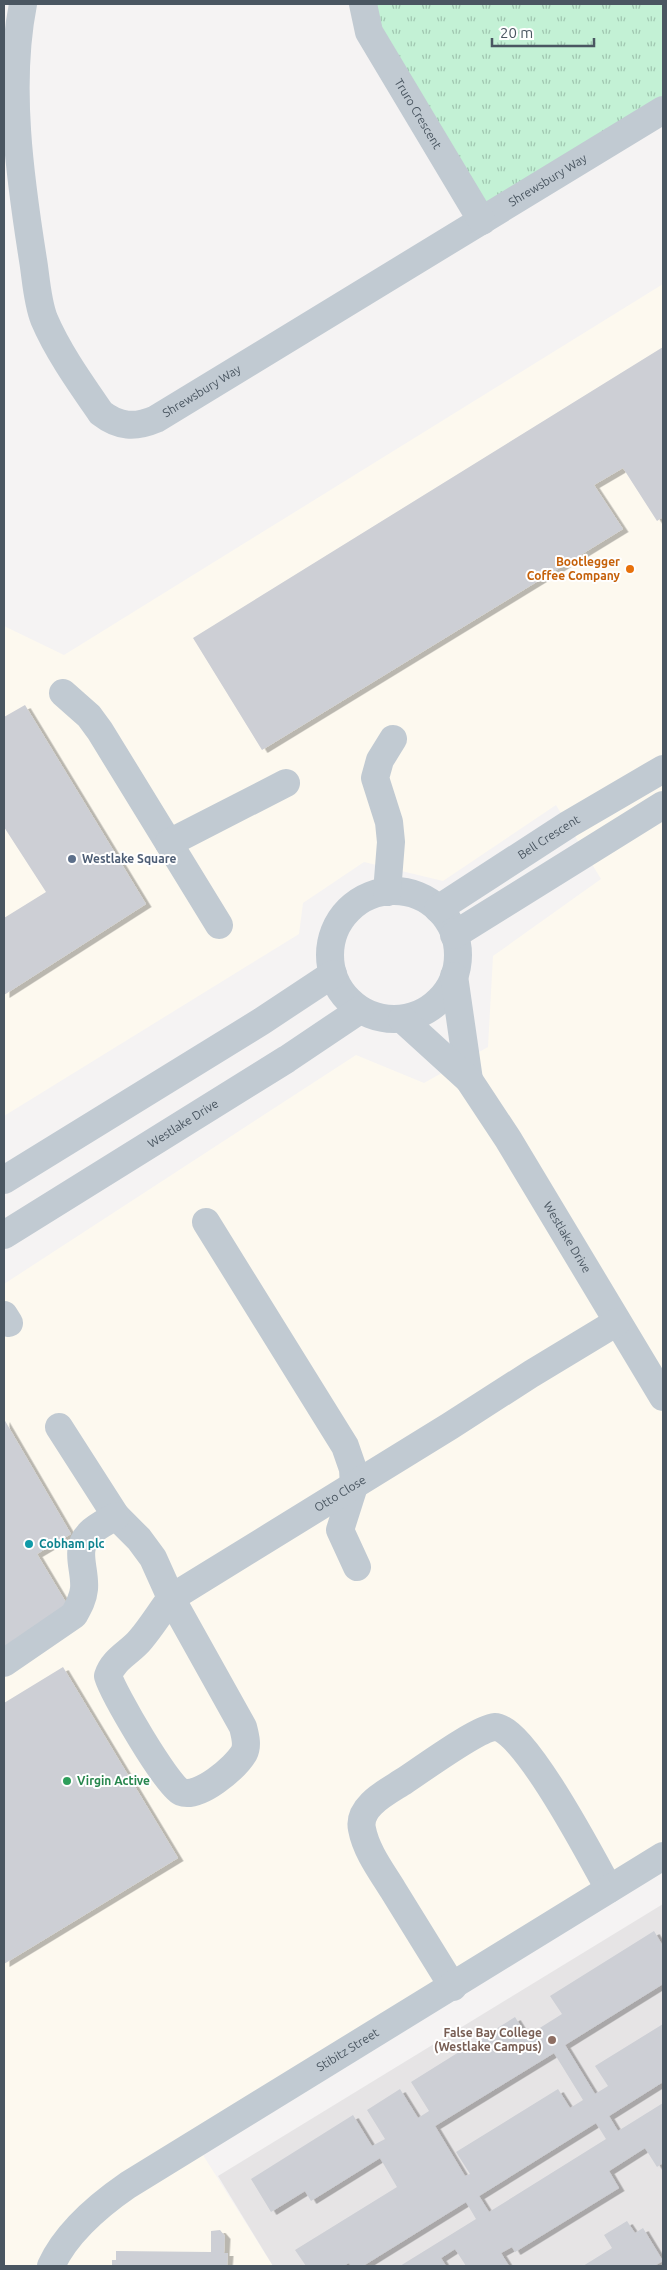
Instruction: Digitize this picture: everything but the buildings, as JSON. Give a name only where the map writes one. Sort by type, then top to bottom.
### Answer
[{"type":"street","name":"Shrewsbury Way","points":[[24,4],[17,50],[15,219],[43,317],[52,336],[101,412],[110,420],[132,426],[156,419],[663,110]]},
{"type":"street","name":"Truro Crescent","points":[[363,4],[369,32],[482,221]]},
{"type":"street","points":[[63,693],[89,716],[100,731],[219,925]]},
{"type":"street","points":[[387,892],[391,842],[389,822],[375,778],[380,760],[393,739]]},
{"type":"street","name":"Bell Crescent","points":[[438,909],[569,824],[663,769]]},
{"type":"street","points":[[169,843],[286,783]]},
{"type":"street","points":[[454,935],[663,805]]},
{"type":"street","points":[[387,892],[399,892],[417,896],[438,909],[446,918],[454,935],[458,958],[454,976],[446,992],[434,1005],[419,1014],[402,1018],[377,1017],[360,1010],[342,992],[333,974],[330,962],[331,944],[339,922],[350,908],[376,894],[387,892]]},
{"type":"street","points":[[4,1180],[262,1021],[333,974]]},
{"type":"street","name":"Westlake Drive","points":[[454,976],[469,1080]]},
{"type":"street","name":"Westlake Drive","points":[[4,1235],[287,1058],[360,1010]]},
{"type":"street","name":"Westlake Drive","points":[[402,1018],[469,1080],[508,1139],[617,1322],[659,1383]]},
{"type":"street","points":[[206,1222],[345,1446],[353,1469],[354,1486],[340,1530],[357,1567]]},
{"type":"street","name":"Otto Close","points":[[171,1598],[243,1727],[246,1742],[245,1752],[235,1764],[208,1786],[195,1792],[181,1792],[154,1758],[118,1700],[108,1676],[110,1669],[141,1640],[171,1598],[617,1322]]},
{"type":"street","points":[[59,1427],[116,1516],[139,1539],[153,1558],[171,1598]]},
{"type":"street","points":[[4,1663],[74,1614],[80,1604],[84,1590],[80,1551],[83,1543],[91,1531],[116,1516]]},
{"type":"street","points":[[453,1987],[373,1858],[361,1828],[364,1815],[375,1800],[446,1752],[489,1728],[498,1727],[507,1732],[518,1742],[546,1780],[609,1889]]},
{"type":"street","name":"Stibitz Street","points":[[51,2266],[67,2242],[110,2198],[196,2143],[453,1987],[663,1856]]},
{"type":"shaded area","points":[[663,284],[663,1856],[196,2144],[273,2266],[4,2266],[4,1284],[356,1055],[424,1083],[488,1047],[493,956],[601,879],[556,805],[443,881],[364,862],[303,903],[299,934],[4,1116],[4,626],[64,655]]},
{"type":"shaded area","name":"False Bay College (Westlake Campus)","points":[[663,1904],[663,2266],[273,2266],[218,2176]]},
{"type":"green space","points":[[363,4],[663,4],[663,110],[482,221]]},
{"type":"place","name":"Bootlegger Coffee Company","points":[[630,569]]},
{"type":"place","name":"Westlake Square","points":[[72,859]]},
{"type":"place","name":"Cobham plc","points":[[29,1544]]},
{"type":"place","name":"Virgin Active","points":[[67,1781]]},
{"type":"place","name":"False Bay College (Westlake Campus)","points":[[552,2040]]}]
